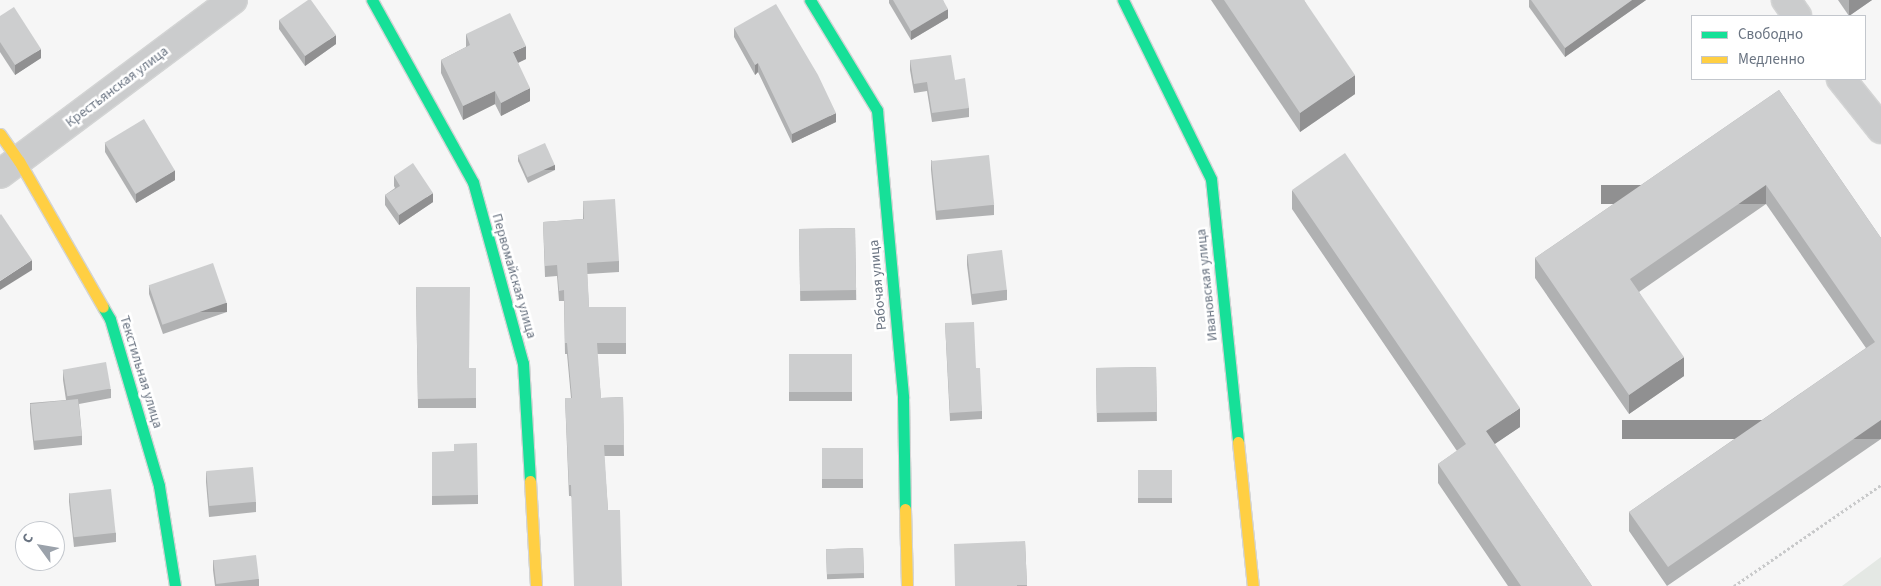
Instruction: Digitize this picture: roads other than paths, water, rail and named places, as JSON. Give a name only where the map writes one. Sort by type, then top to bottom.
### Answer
[{"type":"street","name":"Крестьянская улица","points":[[9,167],[233,0]]},
{"type":"street","name":"Первомайская улица","points":[[372,0],[473,182],[523,363],[536,586]]},
{"type":"street","name":"Рабочая улица","points":[[810,0],[877,110],[903,398],[907,586]]},
{"type":"street","name":"Ивановская улица","points":[[1123,0],[1211,179],[1253,586]]},
{"type":"street","points":[[1786,0],[1796,15]]},
{"type":"street","points":[[1842,80],[1881,129]]},
{"type":"street","name":"Текстильная улица","points":[[0,134],[9,167],[110,319],[159,486],[175,586]]}]
